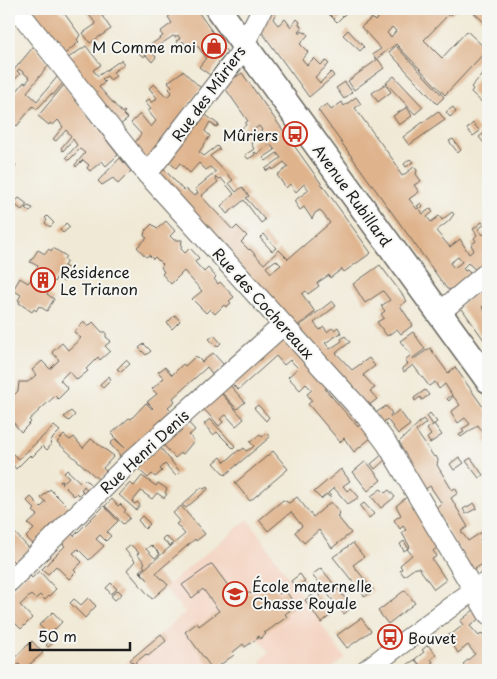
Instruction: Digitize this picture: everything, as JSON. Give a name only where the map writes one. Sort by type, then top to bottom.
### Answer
[{"type":"main road","name":"Avenue Rubillard","points":[[218,9],[488,380]]},
{"type":"street","name":"Rue des Cochereaux","points":[[17,9],[147,174],[366,416],[387,444],[481,585],[488,614]]},
{"type":"street","name":"Rue des Mûriers","points":[[147,174],[238,56],[262,9]]},
{"type":"street","points":[[439,313],[488,272]]},
{"type":"street","name":"Rue Henri Denis","points":[[9,582],[130,462],[283,325]]},
{"type":"street","points":[[366,670],[481,585]]},
{"type":"shaded area","name":"École maternelle Chasse Royale","points":[[248,519],[345,658],[330,670],[263,670],[261,660],[269,653],[258,637],[245,647],[243,644],[232,652],[234,655],[213,670],[118,670],[185,613],[164,588]]},
{"type":"building","points":[[26,9],[58,9],[62,14],[64,13],[80,35],[77,40],[79,42],[62,56]]},
{"type":"building","points":[[92,9],[112,9],[102,16],[111,29],[90,43],[83,33],[96,24],[87,12]]},
{"type":"building","points":[[159,9],[168,9],[160,15],[157,11]]},
{"type":"building","points":[[173,9],[196,9],[227,52],[210,75],[199,67],[206,58],[197,45],[190,51],[183,41],[179,45],[176,41],[180,39],[178,35],[173,36],[158,46],[153,53],[156,57],[152,62],[146,55],[143,57],[139,53],[163,36],[160,32],[172,23],[168,17],[175,12]]},
{"type":"building","points":[[271,9],[278,9],[273,19],[278,25],[285,19],[291,27],[297,19],[300,22],[299,24],[302,28],[298,32],[300,34],[302,31],[306,32],[308,35],[300,44],[308,52],[302,59],[307,65],[314,58],[321,65],[326,61],[329,64],[315,77],[320,83],[331,72],[334,76],[309,97],[261,31]]},
{"type":"building","points":[[332,9],[350,9],[337,22],[328,13]]},
{"type":"building","points":[[387,9],[457,9],[451,15],[449,14],[424,40],[442,58],[467,31],[487,50],[445,95],[396,44],[376,59],[373,54],[381,49],[361,27],[372,18],[375,21]],"holes":[[[392,27],[396,31],[391,37],[387,33]]]},
{"type":"building","points":[[470,9],[488,9],[488,20],[485,23]]},
{"type":"building","points":[[9,13],[15,21],[9,29]]},
{"type":"building","points":[[348,30],[364,47],[360,51],[343,35]]},
{"type":"building","points":[[34,46],[49,65],[27,92],[37,101],[58,76],[63,83],[39,107],[36,109],[33,106],[17,126],[9,119],[9,114],[12,110],[9,108],[9,101],[24,82],[26,83],[30,78],[19,69],[17,71],[20,74],[9,86],[9,76]]},
{"type":"building","points":[[86,46],[101,65],[93,70],[98,76],[121,60],[124,64],[113,72],[116,76],[110,80],[107,76],[102,79],[105,82],[99,87],[122,113],[125,112],[123,114],[128,119],[117,127],[65,60]]},
{"type":"building","points":[[396,46],[444,97],[437,104],[389,52]]},
{"type":"building","points":[[378,59],[384,68],[354,90],[348,81]]},
{"type":"building","points":[[488,68],[488,108],[471,92],[473,89],[471,87]]},
{"type":"building","points":[[183,71],[201,88],[146,163],[133,146],[141,134],[131,123],[140,114],[151,127],[156,121],[148,111],[151,109],[145,102],[149,99],[152,103],[157,98],[149,88],[154,84],[167,97],[172,92],[169,89],[172,86],[168,82]]},
{"type":"building","points":[[233,73],[236,77],[242,73],[371,253],[344,272],[342,269],[330,278],[329,275],[317,283],[319,286],[308,294],[306,291],[302,294],[315,312],[296,327],[158,175],[163,168],[184,191],[186,189],[194,196],[198,193],[195,189],[216,172],[210,167],[206,170],[199,163],[190,173],[180,163],[176,168],[168,161],[203,113],[219,125],[216,127],[210,122],[205,131],[210,136],[199,152],[204,156],[217,146],[220,149],[210,156],[233,180],[229,183],[236,192],[242,187],[249,196],[246,198],[265,220],[261,223],[244,200],[227,214],[221,206],[234,194],[221,178],[218,179],[216,177],[218,182],[201,196],[233,230],[237,226],[247,236],[241,242],[264,264],[279,250],[288,259],[330,223],[320,210],[315,213],[312,219],[304,207],[300,210],[294,201],[309,190],[304,184],[296,192],[290,184],[286,188],[277,175],[288,167],[284,162],[273,170],[272,168],[267,171],[265,169],[281,158],[277,153],[266,161],[263,158],[275,150],[270,144],[257,154],[255,152],[255,155],[248,159],[245,155],[254,149],[251,143],[258,138],[256,135],[262,130],[259,126],[240,140],[235,133],[246,125],[245,123],[248,121],[225,88]],"holes":[[[276,260],[281,265],[271,273],[266,267]]]},
{"type":"building","points":[[394,76],[423,107],[415,114],[386,83]]},
{"type":"building","points":[[345,82],[352,92],[344,99],[336,88]]},
{"type":"building","points":[[385,84],[391,92],[378,102],[372,93]]},
{"type":"building","points":[[64,85],[118,155],[106,166],[102,161],[90,171],[87,168],[89,165],[83,160],[76,167],[75,165],[85,153],[80,149],[69,160],[66,157],[77,145],[73,139],[63,151],[61,148],[71,136],[66,130],[56,141],[53,139],[63,127],[58,120],[53,125],[50,123],[49,125],[38,116]]},
{"type":"building","points":[[356,97],[361,104],[355,108],[399,168],[398,170],[402,176],[414,167],[417,170],[416,174],[421,181],[414,185],[419,192],[409,199],[417,209],[419,208],[417,206],[421,203],[423,206],[420,209],[423,214],[431,208],[433,212],[427,217],[431,222],[439,216],[442,220],[452,212],[454,214],[449,221],[436,231],[450,247],[460,239],[469,254],[474,250],[471,245],[476,241],[474,238],[477,235],[473,229],[482,222],[484,225],[478,229],[483,235],[488,230],[488,261],[477,271],[468,263],[463,268],[472,275],[454,290],[447,289],[318,110],[327,104],[331,110],[342,102],[344,106]],"holes":[[[458,257],[462,262],[454,268],[450,263]]]},
{"type":"building","points":[[407,107],[412,116],[399,125],[393,116]]},
{"type":"building","points":[[453,107],[456,112],[450,117],[446,112]]},
{"type":"building","points":[[438,111],[445,120],[409,145],[403,137]]},
{"type":"building","points":[[473,123],[480,131],[473,136],[467,129]]},
{"type":"building","points":[[483,134],[488,140],[488,148],[479,137]]},
{"type":"building","points":[[453,139],[461,150],[458,153],[449,141]]},
{"type":"building","points":[[120,158],[131,171],[118,184],[113,178],[102,185],[98,181]]},
{"type":"building","points":[[410,159],[413,162],[406,167],[404,164]]},
{"type":"building","points":[[9,160],[16,165],[9,174]]},
{"type":"building","points":[[9,194],[16,201],[19,198],[27,204],[22,210],[14,204],[11,208],[9,207]]},
{"type":"building","points":[[28,206],[33,208],[30,212],[25,208]]},
{"type":"building","points":[[47,216],[54,223],[50,227],[45,223]]},
{"type":"building","points":[[166,221],[175,231],[170,236],[174,240],[182,240],[181,249],[185,253],[190,248],[199,258],[195,262],[204,272],[208,268],[216,277],[214,279],[218,284],[220,282],[234,297],[229,301],[231,303],[226,307],[224,305],[215,314],[210,309],[206,313],[192,299],[202,291],[184,271],[171,284],[162,274],[164,272],[161,267],[163,265],[155,257],[153,259],[149,255],[146,257],[137,247],[147,238],[144,236],[145,231],[152,224],[157,229]]},
{"type":"building","points":[[66,223],[70,227],[63,233],[60,230]]},
{"type":"building","points":[[264,234],[276,248],[272,251],[260,238]]},
{"type":"building","name":"Résidence Le Trianon","points":[[53,248],[66,256],[64,259],[67,261],[64,266],[71,270],[64,282],[57,277],[54,282],[51,281],[47,288],[49,290],[47,294],[54,299],[47,311],[39,306],[36,311],[34,309],[32,312],[19,303],[20,301],[18,300],[21,295],[13,290],[20,278],[28,283],[37,272],[35,271],[38,266],[30,262],[38,250],[45,254],[49,249],[51,251]]},
{"type":"building","points":[[380,265],[407,301],[400,306],[413,325],[401,334],[397,329],[387,336],[377,322],[384,318],[381,314],[385,311],[381,306],[390,300],[383,291],[365,303],[353,284]]},
{"type":"building","points":[[488,282],[488,288],[486,289],[488,295],[485,298],[488,302],[482,307],[486,312],[488,311],[488,337],[484,340],[460,306]]},
{"type":"building","points":[[332,301],[336,306],[314,323],[320,330],[324,327],[327,332],[332,328],[334,330],[338,327],[341,333],[325,343],[330,349],[342,341],[341,339],[345,336],[350,342],[336,353],[352,370],[369,358],[375,366],[363,375],[375,388],[370,391],[377,399],[367,407],[297,328]]},
{"type":"building","points":[[175,315],[180,321],[172,329],[167,323]]},
{"type":"building","points":[[84,322],[88,327],[93,322],[102,332],[106,332],[106,337],[111,341],[105,346],[110,351],[100,360],[98,357],[86,369],[88,371],[77,380],[69,371],[60,380],[68,389],[58,399],[55,396],[29,420],[31,422],[21,432],[13,422],[9,426],[9,397],[10,399],[18,391],[19,382],[28,382],[36,375],[32,370],[42,361],[50,369],[59,360],[52,352],[62,343],[68,350],[81,338],[74,332]]},
{"type":"building","points":[[413,332],[425,349],[413,358],[430,348],[448,373],[455,367],[488,414],[488,444],[478,425],[461,437],[459,435],[464,432],[462,429],[470,424],[465,418],[458,423],[451,412],[460,405],[453,396],[449,401],[447,399],[452,395],[445,384],[439,389],[435,382],[429,386],[413,365],[404,372],[402,368],[408,364],[405,360],[411,355],[400,341]]},
{"type":"building","points":[[214,335],[221,343],[217,347],[209,339]]},
{"type":"building","points":[[284,337],[329,387],[325,389],[358,427],[360,424],[372,437],[354,452],[344,438],[340,442],[308,404],[312,401],[307,394],[312,390],[306,384],[300,390],[288,377],[298,368],[290,360],[284,365],[276,356],[238,390],[230,382]]},
{"type":"building","points":[[144,344],[151,351],[146,355],[139,348]]},
{"type":"building","points":[[213,353],[224,365],[213,375],[207,367],[173,398],[175,401],[168,407],[173,412],[121,459],[120,455],[110,444],[115,439],[126,449],[111,434],[129,418],[131,419],[146,403],[153,408],[147,402],[157,394],[152,389],[164,378],[158,372],[165,367],[172,375],[183,364],[185,366],[196,356],[202,362]]},
{"type":"building","points":[[126,360],[130,364],[121,372],[117,369]]},
{"type":"building","points":[[109,376],[111,380],[103,388],[100,384]]},
{"type":"building","points":[[228,383],[245,402],[237,409],[220,391]]},
{"type":"building","points":[[425,390],[429,395],[422,400],[420,397],[415,401],[414,398]]},
{"type":"building","points":[[220,392],[244,419],[236,426],[226,415],[220,419],[223,422],[219,426],[202,407]]},
{"type":"building","points":[[258,405],[269,417],[266,421],[254,408]]},
{"type":"building","points":[[386,406],[392,413],[391,417],[399,410],[410,425],[398,434],[387,419],[382,424],[374,414]]},
{"type":"building","points":[[71,411],[75,415],[69,421],[64,417]]},
{"type":"building","points":[[430,413],[437,422],[433,425],[427,416]]},
{"type":"building","points":[[210,419],[235,446],[233,448],[217,432],[213,435],[204,424]]},
{"type":"building","points":[[423,419],[426,423],[416,431],[434,457],[436,456],[438,460],[437,465],[452,490],[455,488],[458,493],[451,498],[468,527],[461,531],[468,541],[488,528],[488,533],[480,539],[488,553],[488,560],[472,571],[435,509],[442,504],[430,486],[424,490],[399,448],[402,446],[399,442]]},
{"type":"building","points":[[187,421],[195,430],[189,435],[194,441],[183,454],[181,453],[175,458],[162,443]]},
{"type":"building","points":[[434,424],[442,435],[430,443],[427,438],[431,435],[427,429]]},
{"type":"building","points":[[54,426],[60,431],[51,440],[47,450],[43,446],[32,457],[30,455],[16,469],[9,460],[9,451],[19,459]]},
{"type":"building","points":[[266,433],[270,437],[225,475],[214,463],[221,457],[225,462],[239,450],[244,448],[246,451],[252,448],[254,446],[250,442],[260,434],[262,437]]},
{"type":"building","points":[[64,435],[70,440],[74,437],[83,448],[91,439],[114,456],[103,468],[107,472],[99,480],[57,442]]},
{"type":"building","points":[[159,446],[180,472],[176,476],[165,464],[160,469],[162,471],[155,477],[152,474],[148,478],[136,467]]},
{"type":"building","points":[[273,451],[288,469],[250,501],[235,483]]},
{"type":"building","points":[[383,454],[386,459],[375,469],[371,464]]},
{"type":"building","points":[[459,457],[464,463],[454,470],[450,464]]},
{"type":"building","points":[[471,458],[483,475],[479,478],[466,461]]},
{"type":"building","points":[[366,461],[381,480],[368,491],[353,472]]},
{"type":"building","points":[[341,469],[350,481],[343,486],[347,491],[351,488],[359,497],[348,504],[334,488],[328,493],[331,496],[329,497],[327,494],[321,499],[314,492]]},
{"type":"building","points":[[67,470],[81,483],[85,479],[93,487],[88,491],[84,486],[81,490],[83,491],[79,495],[77,493],[74,496],[60,482],[64,482],[69,477],[64,473]]},
{"type":"building","points":[[142,476],[156,486],[158,483],[167,489],[165,493],[167,494],[164,498],[157,493],[152,499],[141,491],[132,502],[135,504],[137,502],[140,505],[136,510],[119,495],[130,483],[134,486]]},
{"type":"building","points":[[202,487],[204,489],[207,487],[208,489],[186,508],[182,505]]},
{"type":"building","points":[[50,489],[70,509],[53,526],[51,525],[34,545],[26,537],[34,529],[28,524],[38,515],[27,501],[31,497],[41,507],[46,502],[41,498]]},
{"type":"building","points":[[381,489],[385,493],[389,490],[395,497],[381,508],[371,496]]},
{"type":"building","points":[[408,496],[438,547],[433,551],[437,556],[432,559],[446,580],[434,589],[419,568],[415,568],[404,576],[400,570],[402,569],[400,565],[412,555],[407,549],[410,547],[402,533],[406,530],[403,526],[400,529],[394,520],[401,515],[396,506]]},
{"type":"building","points":[[297,497],[313,517],[331,502],[340,513],[337,516],[351,533],[332,548],[319,530],[304,543],[295,532],[302,526],[291,512],[268,531],[259,520],[283,500],[289,503]]},
{"type":"building","points":[[112,499],[118,506],[120,504],[126,510],[124,512],[130,518],[123,524],[105,506]]},
{"type":"building","points":[[364,503],[374,514],[369,518],[360,506]]},
{"type":"building","points":[[474,503],[477,508],[466,514],[463,509]]},
{"type":"building","points":[[104,506],[118,521],[107,532],[111,536],[106,541],[100,535],[96,539],[104,546],[89,560],[78,549],[73,553],[82,562],[69,579],[56,566],[48,574],[42,569],[65,546],[60,541],[70,532],[74,536]]},
{"type":"building","points":[[181,506],[205,534],[196,541],[195,539],[156,573],[168,585],[152,599],[127,570],[135,561],[125,550],[131,545],[139,553],[137,554],[145,563],[143,565],[145,567],[139,571],[148,580],[141,572],[185,534],[176,524],[180,521],[173,513]]},
{"type":"building","points":[[142,516],[150,524],[145,529],[138,520]]},
{"type":"building","points":[[11,529],[30,549],[15,563],[9,557],[9,531]]},
{"type":"building","points":[[165,536],[173,543],[170,546],[162,539]]},
{"type":"building","points":[[404,541],[408,548],[404,551],[400,544]]},
{"type":"building","points":[[353,543],[364,557],[353,565],[373,590],[365,597],[333,557]]},
{"type":"building","points":[[151,545],[160,554],[155,558],[146,549]]},
{"type":"building","points":[[212,564],[232,591],[256,594],[271,583],[279,594],[285,590],[296,606],[285,614],[287,617],[264,632],[266,634],[260,639],[258,636],[258,638],[245,647],[243,644],[232,653],[234,655],[213,670],[185,632],[197,623],[199,626],[219,611],[203,589],[192,598],[182,585]]},
{"type":"building","points":[[321,568],[352,607],[344,614],[312,575]]},
{"type":"building","points":[[39,571],[56,589],[45,600],[40,595],[35,599],[31,595],[20,605],[32,618],[21,629],[9,617],[9,592],[28,573],[32,578]]},
{"type":"building","points":[[300,574],[305,581],[296,588],[291,581]]},
{"type":"building","points":[[111,583],[117,589],[111,594],[106,588]]},
{"type":"building","points":[[118,590],[122,594],[115,600],[111,596]]},
{"type":"building","points":[[405,590],[415,603],[388,624],[378,611]]},
{"type":"building","points":[[317,592],[332,614],[321,623],[305,600]]},
{"type":"building","points":[[88,598],[96,606],[85,618],[70,603],[74,599],[81,605]]},
{"type":"building","points":[[475,609],[480,618],[470,626],[479,636],[482,633],[488,641],[488,644],[483,648],[488,655],[488,670],[468,670],[463,664],[475,654],[468,645],[458,653],[448,637],[449,634],[452,634],[463,625],[460,621]]},
{"type":"building","points":[[53,612],[62,622],[49,635],[39,625]]},
{"type":"building","points":[[361,618],[371,631],[347,648],[337,635]]},
{"type":"building","points":[[161,634],[166,641],[148,656],[146,654],[134,664],[130,660]]},
{"type":"building","points":[[53,639],[55,641],[48,647],[46,645]]},
{"type":"building","points":[[32,641],[43,653],[24,669],[19,664],[11,670],[9,663]]},
{"type":"building","points":[[428,645],[436,655],[431,659],[433,662],[430,664],[435,670],[424,670],[415,659],[424,652],[422,650]]},
{"type":"building","points":[[415,660],[424,670],[401,670],[411,662]]},
{"type":"building","points":[[444,665],[448,670],[439,669]]},
{"type":"place","name":"M Comme moi","points":[[214,46]]},
{"type":"place","name":"Mûriers","points":[[295,134]]},
{"type":"place","name":"Résidence Le Trianon","points":[[43,280]]},
{"type":"place","name":"École maternelle Chasse Royale","points":[[235,594]]},
{"type":"place","name":"Bouvet","points":[[390,637]]}]
